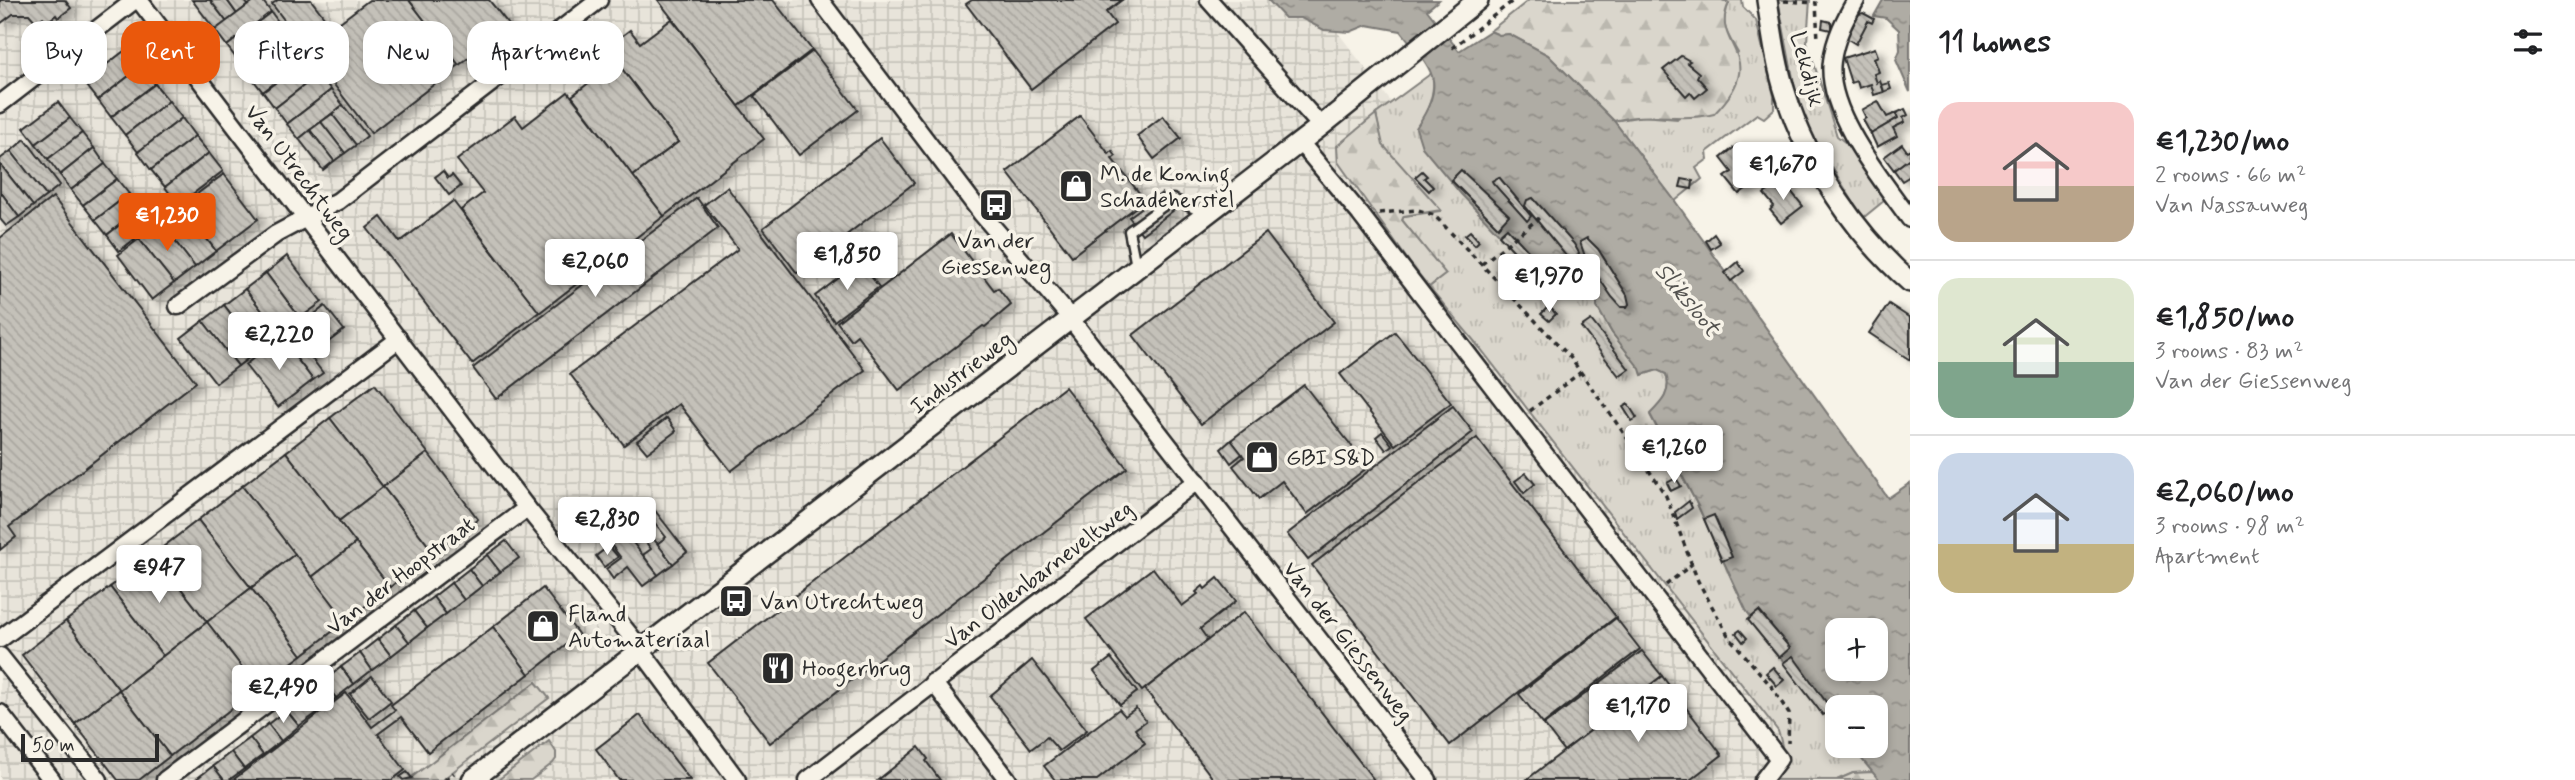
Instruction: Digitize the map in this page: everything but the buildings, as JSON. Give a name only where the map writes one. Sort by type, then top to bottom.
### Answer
[{"type":"street","points":[[0,104],[137,0]]},
{"type":"street","name":"Van Utrechtweg","points":[[137,0],[737,780]]},
{"type":"street","points":[[178,306],[276,234],[338,201],[599,0]]},
{"type":"street","name":"Van der Giessenweg","points":[[820,0],[981,213],[1070,319],[1428,780]]},
{"type":"street","points":[[1209,0],[1321,126]]},
{"type":"street","name":"Industrieweg","points":[[472,780],[1321,126],[1478,0]]},
{"type":"street","points":[[1856,0],[1837,37],[1831,64],[1833,87],[1842,112],[1868,164],[1910,219]]},
{"type":"street","name":"Lekdijk","points":[[1775,1],[1780,76],[1786,97],[1817,165],[1849,215],[1882,255],[1910,282]]},
{"type":"street","points":[[1300,142],[1360,214],[1651,596],[1779,759],[1763,780]]},
{"type":"street","points":[[1896,200],[1910,189]]},
{"type":"street","points":[[0,639],[399,339]]},
{"type":"street","name":"Van Oldenbarneveltweg","points":[[808,780],[1197,481]]},
{"type":"street","name":"Van der Hoopstraat","points":[[165,780],[527,508]]},
{"type":"street","points":[[0,656],[99,780]]},
{"type":"street","points":[[933,682],[1009,780]]},
{"type":"street","points":[[0,713],[52,780]]},
{"type":"lane","points":[[1137,268],[1129,231],[1173,199],[1206,214]]},
{"type":"path","points":[[1479,27],[1514,0]]},
{"type":"path","points":[[1775,1],[1816,1],[1819,56],[1831,64]]},
{"type":"path","points":[[1360,214],[1418,210],[1434,215],[1570,357],[1665,496],[1698,581],[1729,637],[1772,687],[1789,714],[1787,751]]},
{"type":"path","points":[[1482,264],[1539,218]]},
{"type":"path","points":[[1518,421],[1581,372]]},
{"type":"path","points":[[1651,596],[1692,564]]},
{"type":"shaded area","points":[[0,0],[1313,0],[1457,188],[1829,695],[1825,695],[1825,758],[1858,758],[1830,780],[0,780]]},
{"type":"green space","points":[[1529,0],[1722,0],[1729,3],[1725,18],[1726,30],[1739,64],[1738,77],[1731,94],[1714,114],[1639,117],[1614,121],[1548,55],[1509,34],[1499,35],[1490,31]]},
{"type":"green space","points":[[1722,0],[1742,0],[1743,7],[1756,20],[1774,96],[1774,109],[1764,118],[1757,114],[1707,152],[1708,159],[1696,168],[1702,179],[1675,201],[1614,121],[1643,116],[1677,119],[1738,53],[1725,23],[1729,3]]},
{"type":"green space","points":[[1778,0],[1810,0],[1807,42],[1837,136],[1846,143],[1885,200],[1863,218],[1814,138],[1798,104]]},
{"type":"green space","points":[[1433,72],[1430,102],[1417,128],[1564,297],[1590,278],[1598,284],[1597,307],[1612,333],[1641,369],[1642,375],[1658,370],[1666,374],[1667,392],[1650,415],[1698,506],[1746,610],[1825,713],[1825,758],[1861,758],[1873,772],[1853,773],[1837,780],[1772,780],[1780,769],[1783,757],[1778,731],[1480,348],[1429,287],[1445,274],[1402,220],[1404,216],[1440,211],[1382,145],[1376,114]]},
{"type":"green space","points":[[1376,114],[1383,145],[1441,210],[1404,216],[1402,220],[1446,274],[1429,287],[1338,162],[1337,146]]},
{"type":"green space","points":[[536,682],[549,698],[442,780],[408,780]]},
{"type":"green space","points":[[549,741],[556,752],[556,759],[531,780],[498,780]]},
{"type":"green space","points":[[1873,772],[1879,780],[1837,780],[1853,773]]},
{"type":"water","name":"Sliksloot","points":[[1268,0],[1439,0],[1427,10],[1459,51],[1490,31],[1499,35],[1509,34],[1548,55],[1614,121],[1675,201],[1888,498],[1910,483],[1910,780],[1879,780],[1861,758],[1888,758],[1888,695],[1825,695],[1825,713],[1746,610],[1698,506],[1650,414],[1667,391],[1666,374],[1657,370],[1642,375],[1597,307],[1597,284],[1589,279],[1564,297],[1551,289],[1461,194],[1422,147],[1416,128],[1432,98],[1433,87],[1432,76],[1421,56],[1401,31],[1367,25],[1350,32],[1324,30],[1301,18],[1285,18]]},
{"type":"water","points":[[1883,0],[1910,0],[1910,92],[1896,60],[1900,50],[1899,30],[1886,18],[1874,16]]},
{"type":"place","name":"M. de Koning Schadeherstel","points":[[1076,186]]},
{"type":"place","name":"Van der Giessenweg","points":[[996,205]]},
{"type":"place","name":"GBI S&D","points":[[1262,457]]},
{"type":"place","name":"Van Utrechtweg","points":[[736,601]]},
{"type":"place","name":"Fland Automateriaal","points":[[543,626]]},
{"type":"place","name":"Hoogerbrug","points":[[778,668]]}]
